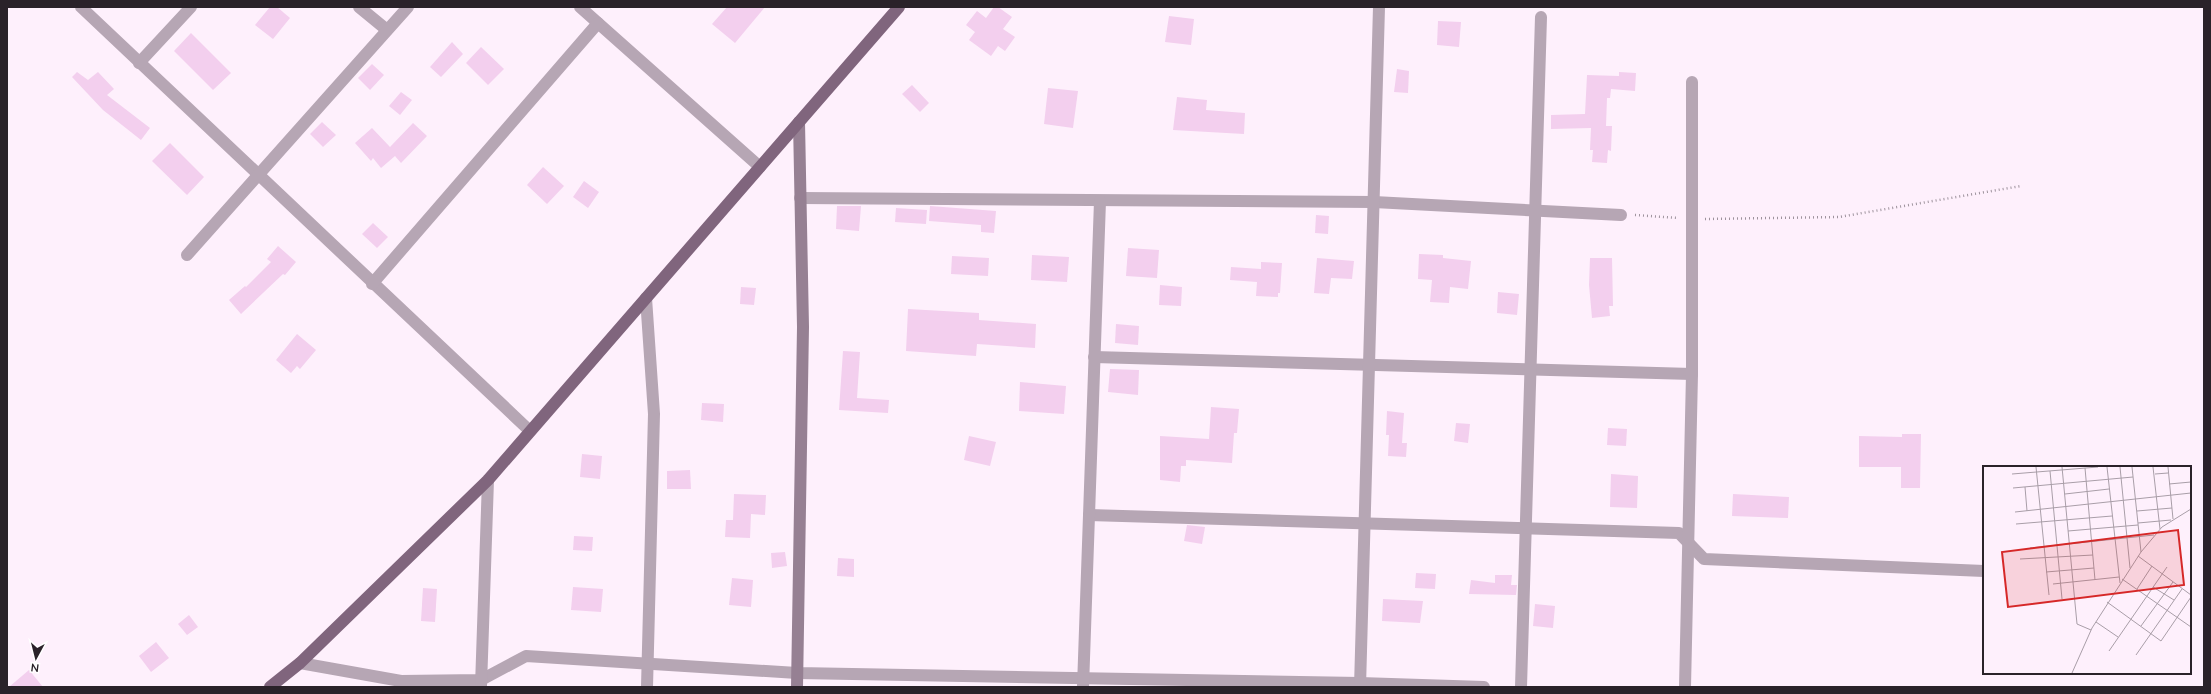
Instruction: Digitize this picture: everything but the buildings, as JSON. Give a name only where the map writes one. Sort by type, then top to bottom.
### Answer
[{"type":"main road","points":[[270,687],[300,663],[488,480],[899,7]]},
{"type":"street","points":[[81,7],[257,176],[530,432]]},
{"type":"street","points":[[139,63],[191,7]]},
{"type":"street","points":[[360,7],[387,30]]},
{"type":"street","points":[[187,255],[408,7]]},
{"type":"street","points":[[580,7],[760,167]]},
{"type":"street","points":[[1360,685],[1379,7]]},
{"type":"street","points":[[1521,687],[1541,17]]},
{"type":"street","points":[[372,284],[598,23]]},
{"type":"street","points":[[1685,687],[1692,374],[1692,82]]},
{"type":"street","points":[[797,687],[803,327],[799,122]]},
{"type":"street","points":[[800,198],[1374,202],[1621,214]]},
{"type":"street","points":[[1083,683],[1100,200]]},
{"type":"street","points":[[646,298],[654,414],[646,687]]},
{"type":"street","points":[[1094,357],[1692,374]]},
{"type":"street","points":[[481,683],[488,480]]},
{"type":"street","points":[[1089,515],[1679,533],[1704,559],[1983,571]]},
{"type":"street","points":[[300,663],[400,681],[481,683],[526,656],[797,673],[1083,683],[1484,687]]},
{"type":"path","points":[[1621,214],[1692,219],[1839,217],[2021,186]]}]
